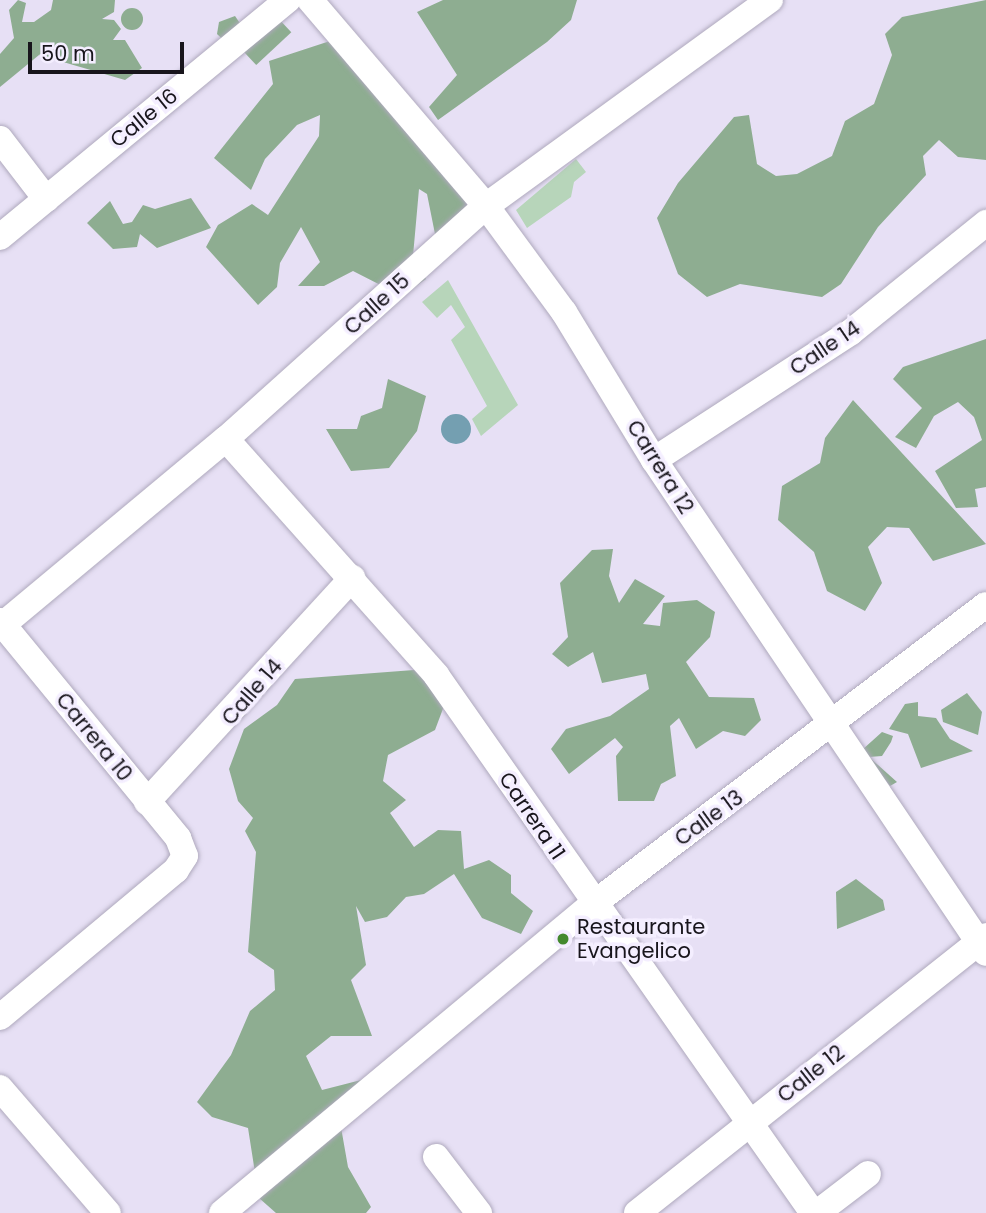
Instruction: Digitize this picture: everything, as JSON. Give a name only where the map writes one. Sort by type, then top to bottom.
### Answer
[{"type":"street","name":"Calle 16","points":[[0,236],[288,0]]},
{"type":"street","name":"Carrera 12","points":[[310,0],[486,206],[564,312],[654,460],[831,729],[983,944]]},
{"type":"street","name":"Calle 15","points":[[1,624],[226,439],[486,206],[770,0]]},
{"type":"street","points":[[0,139],[46,199]]},
{"type":"street","name":"Calle 14","points":[[654,460],[851,332],[986,223]]},
{"type":"street","name":"Carrera 11","points":[[226,439],[436,675],[592,905],[815,1213]]},
{"type":"street","name":"Calle 14","points":[[147,802],[352,578]]},
{"type":"street","name":"Calle 13","points":[[228,1209],[592,905],[831,729],[986,605]]},
{"type":"street","name":"Carrera 10","points":[[0,1017],[176,870],[185,856],[147,802],[1,624]]},
{"type":"street","name":"Calle 12","points":[[637,1213],[748,1123],[983,944]]},
{"type":"street","points":[[0,1088],[108,1213]]},
{"type":"street","points":[[436,1157],[479,1213]]},
{"type":"street","points":[[815,1213],[868,1174]]},
{"type":"green space","points":[[18,0],[26,3],[22,22],[34,22],[51,10],[53,0],[115,0],[114,12],[102,19],[114,20],[121,29],[113,40],[125,40],[142,68],[125,80],[39,55],[0,87],[0,54],[14,38],[9,10]]},
{"type":"green space","points":[[443,0],[577,0],[571,20],[547,42],[438,120],[429,107],[457,75],[417,12]]},
{"type":"green space","points":[[986,0],[986,160],[958,157],[939,140],[923,156],[926,175],[878,227],[841,284],[822,297],[740,284],[707,297],[678,274],[657,218],[678,183],[734,117],[749,115],[757,164],[776,176],[797,174],[832,156],[845,121],[874,104],[892,55],[885,34],[902,17]]},
{"type":"green space","points":[[132,8],[140,11],[143,19],[140,27],[132,30],[124,27],[121,19],[124,11]]},
{"type":"green space","points":[[235,16],[246,32],[233,49],[217,34],[219,22]]},
{"type":"green space","points":[[277,17],[291,32],[256,65],[242,50]]},
{"type":"green space","points":[[330,41],[472,201],[436,239],[427,194],[419,189],[413,256],[426,279],[402,296],[353,271],[324,286],[298,286],[320,262],[301,227],[280,263],[277,287],[258,305],[206,247],[218,225],[252,204],[268,215],[319,136],[320,115],[297,125],[265,159],[251,190],[214,158],[273,84],[269,61]]},
{"type":"green space","points":[[576,159],[586,172],[574,182],[571,197],[527,228],[516,210]]},
{"type":"green space","points":[[191,198],[211,228],[157,248],[140,234],[137,247],[113,249],[87,223],[110,201],[123,224],[132,222],[143,205],[155,209]]},
{"type":"green space","points":[[448,280],[518,405],[481,436],[472,419],[487,406],[451,340],[465,327],[451,305],[437,318],[422,302]]},
{"type":"green space","points":[[986,339],[986,487],[975,489],[978,507],[956,508],[935,471],[982,440],[974,417],[958,402],[934,416],[916,448],[895,437],[922,408],[893,379],[903,367]]},
{"type":"green space","points":[[388,379],[426,396],[417,431],[389,468],[351,471],[326,429],[357,429],[361,416],[382,408]]},
{"type":"green space","points":[[853,400],[986,544],[933,561],[909,528],[887,527],[868,547],[882,583],[865,611],[827,591],[814,552],[778,520],[782,486],[820,463],[825,438]]},
{"type":"green space","points":[[613,549],[609,576],[619,603],[635,579],[665,596],[643,624],[660,626],[663,603],[697,600],[715,612],[710,637],[686,662],[709,697],[754,698],[761,720],[745,736],[723,731],[696,749],[679,718],[670,726],[676,776],[661,784],[654,801],[618,801],[616,756],[623,747],[615,738],[569,774],[551,749],[566,729],[610,716],[649,689],[646,674],[602,683],[593,652],[568,667],[552,654],[568,637],[560,583],[592,550]]},
{"type":"green space","points":[[414,670],[431,682],[444,706],[435,730],[388,755],[383,781],[406,800],[390,813],[414,847],[438,830],[461,831],[464,869],[489,860],[511,875],[511,893],[533,911],[521,934],[482,918],[454,874],[424,894],[406,897],[387,917],[365,922],[356,906],[366,965],[351,980],[372,1036],[331,1036],[306,1056],[322,1090],[373,1077],[339,1116],[348,1167],[371,1207],[366,1213],[276,1213],[259,1198],[248,1128],[212,1117],[197,1102],[231,1055],[250,1011],[275,990],[274,970],[248,952],[256,852],[245,831],[253,818],[238,801],[229,769],[244,729],[277,705],[295,679]]},
{"type":"green space","points":[[967,693],[982,712],[978,735],[943,722],[941,710]]},
{"type":"green space","points":[[918,702],[918,716],[936,718],[950,739],[973,751],[921,768],[908,734],[889,729],[905,704]]},
{"type":"green space","points":[[882,732],[893,736],[891,742],[882,756],[869,757],[897,782],[890,786],[862,750]]},
{"type":"green space","points":[[856,879],[883,900],[885,910],[837,929],[836,892]]},
{"type":"water","points":[[456,414],[462,415],[470,423],[470,435],[462,443],[456,444],[450,443],[442,435],[441,429],[442,423],[450,415]]},
{"type":"place","name":"Restaurante Evangelico","points":[[563,939]]}]
